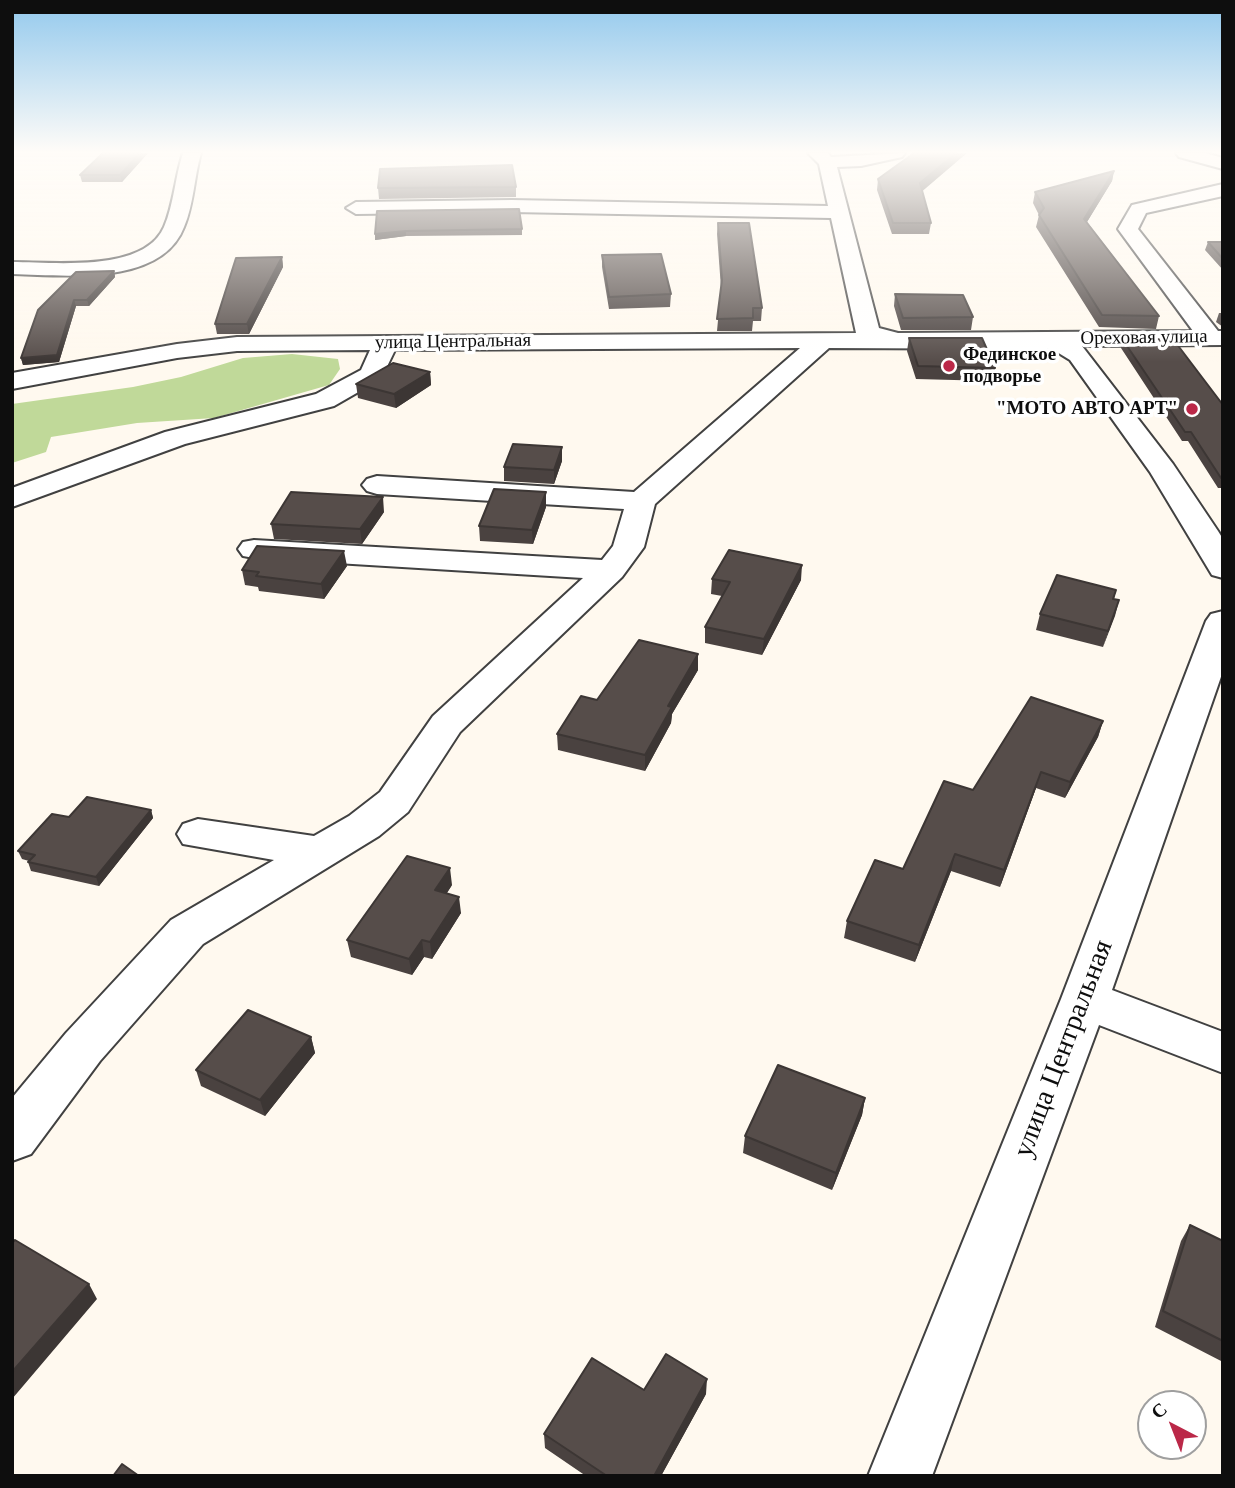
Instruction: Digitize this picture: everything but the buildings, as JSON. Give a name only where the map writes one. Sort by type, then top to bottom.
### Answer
[{"type":"street","points":[[12,268],[115,266],[138,261],[170,236],[174,222]]},
{"type":"street","points":[[842,222],[868,333],[897,340]]},
{"type":"street","points":[[1130,222],[1128,229],[1217,338]]},
{"type":"street","name":"Ореховая улица","points":[[897,340],[1217,338]]},
{"type":"street","points":[[1038,339],[1060,343],[1079,355],[1169,480],[1203,531],[1223,568]]},
{"type":"street","points":[[12,1138],[83,1047],[187,932],[364,826],[394,802],[446,724],[611,570],[628,547],[641,502],[823,340]]},
{"type":"street","name":"улица Центральная","points":[[12,381],[225,345],[897,340]]},
{"type":"street","points":[[12,498],[175,438],[325,400],[372,374],[386,343]]},
{"type":"street","points":[[377,485],[641,502]]},
{"type":"street","points":[[254,548],[611,570]]},
{"type":"street","name":"улица Центральная","points":[[900,1476],[1085,999],[1223,621]]},
{"type":"street","points":[[198,834],[320,852]]},
{"type":"street","points":[[1085,999],[1223,1053]]},
{"type":"green space","points":[[292,354],[338,359],[340,369],[329,385],[214,418],[137,423],[51,437],[46,452],[12,463],[12,404],[133,387],[181,377],[243,358]]},
{"type":"place","name":"Фединское подворье","points":[[949,366]]},
{"type":"place","name":"\"МОТО АВТО АРТ\"","points":[[1192,409]]}]
